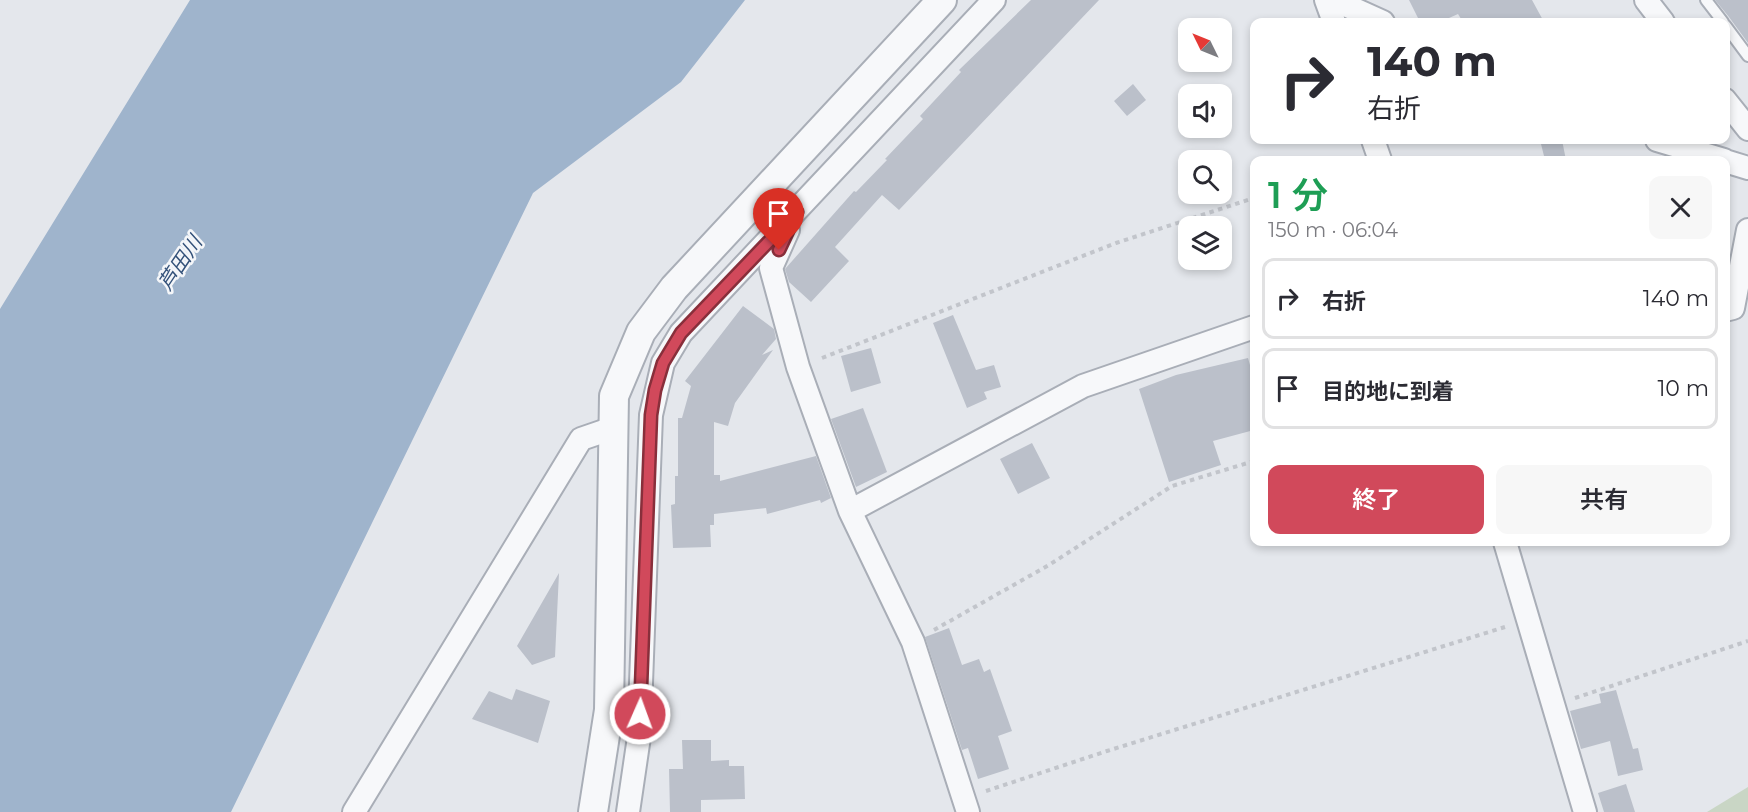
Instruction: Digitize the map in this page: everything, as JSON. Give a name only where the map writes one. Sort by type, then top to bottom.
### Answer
[{"type":"street","points":[[593,812],[609,710],[614,396],[641,332],[674,288],[942,0]]},
{"type":"street","points":[[628,812],[639,737],[651,415],[663,363],[681,333],[994,0]]},
{"type":"street","points":[[1326,0],[1333,18]]},
{"type":"street","points":[[1335,0],[1374,18]]},
{"type":"street","points":[[1646,0],[1661,18]]},
{"type":"street","points":[[1730,106],[1748,129]]},
{"type":"street","points":[[1670,144],[1708,156]]},
{"type":"street","points":[[1730,163],[1748,168]]},
{"type":"street","points":[[797,212],[771,268],[798,367],[850,511],[913,642],[966,806]]},
{"type":"street","points":[[1730,309],[1733,308],[1748,230]]},
{"type":"street","points":[[850,511],[1083,386],[1250,328]]},
{"type":"street","points":[[354,812],[581,439],[613,428]]},
{"type":"street","points":[[1506,546],[1530,619],[1585,812]]},
{"type":"lane","points":[[1706,0],[1720,18]]},
{"type":"lane","points":[[1730,32],[1748,56]]},
{"type":"path","points":[[798,367],[1116,243],[1250,199]]},
{"type":"path","points":[[913,642],[1049,565],[1172,486],[1250,462]]},
{"type":"path","points":[[966,806],[1107,751],[1530,619]]},
{"type":"path","points":[[1554,705],[1748,641]]},
{"type":"green space","points":[[1748,787],[1748,812],[1707,812]]},
{"type":"water","name":"芦田川","points":[[190,0],[745,0],[681,82],[533,193],[231,812],[0,812],[0,309]]},
{"type":"building","points":[[1031,0],[1099,0],[899,210],[882,195],[835,247],[849,261],[811,302],[789,282],[785,269],[854,191],[856,192],[887,160],[885,159],[923,119],[920,116],[961,72],[959,70]]},
{"type":"building","points":[[1409,0],[1532,0],[1542,18],[1460,18],[1458,14],[1449,18],[1418,18]]},
{"type":"building","points":[[1715,0],[1748,0],[1748,43],[1730,18]]},
{"type":"building","points":[[1133,84],[1146,100],[1127,116],[1114,101]]},
{"type":"building","points":[[1541,144],[1563,144],[1565,156],[1544,156]]},
{"type":"building","points":[[743,306],[774,329],[776,339],[762,355],[773,350],[735,403],[728,426],[714,422],[714,475],[720,475],[720,481],[816,456],[831,498],[821,503],[820,500],[767,514],[766,508],[714,514],[714,525],[710,525],[711,547],[673,548],[671,505],[675,504],[675,476],[678,476],[678,418],[682,418],[691,386],[685,381]]},
{"type":"building","points":[[953,315],[976,370],[994,365],[1001,387],[984,392],[987,399],[967,408],[933,323]]},
{"type":"building","points":[[871,348],[881,383],[851,392],[841,356]]},
{"type":"building","points":[[1248,358],[1250,365],[1250,431],[1213,441],[1221,465],[1169,482],[1139,389],[1176,375]]},
{"type":"building","points":[[863,408],[887,472],[856,487],[831,419]]},
{"type":"building","points":[[1032,443],[1050,478],[1018,494],[1000,459]]},
{"type":"building","points":[[559,573],[555,657],[532,665],[517,646]]},
{"type":"building","points":[[949,628],[962,665],[979,659],[984,672],[990,669],[1012,731],[998,736],[1009,769],[978,779],[968,748],[962,750],[925,637]]},
{"type":"building","points":[[516,689],[550,701],[538,743],[472,719],[489,691],[512,700]]},
{"type":"building","points":[[1616,690],[1633,749],[1638,748],[1643,770],[1618,776],[1610,741],[1581,749],[1570,711],[1601,703],[1599,694]]},
{"type":"building","points":[[682,740],[711,740],[711,761],[729,760],[729,766],[744,766],[745,799],[701,800],[701,812],[670,812],[669,769],[683,769]]},
{"type":"building","points":[[1626,784],[1635,812],[1604,812],[1598,793]]},
{"type":"route","points":[[640,714],[651,415],[663,363],[681,333],[797,212],[779,250]]}]
